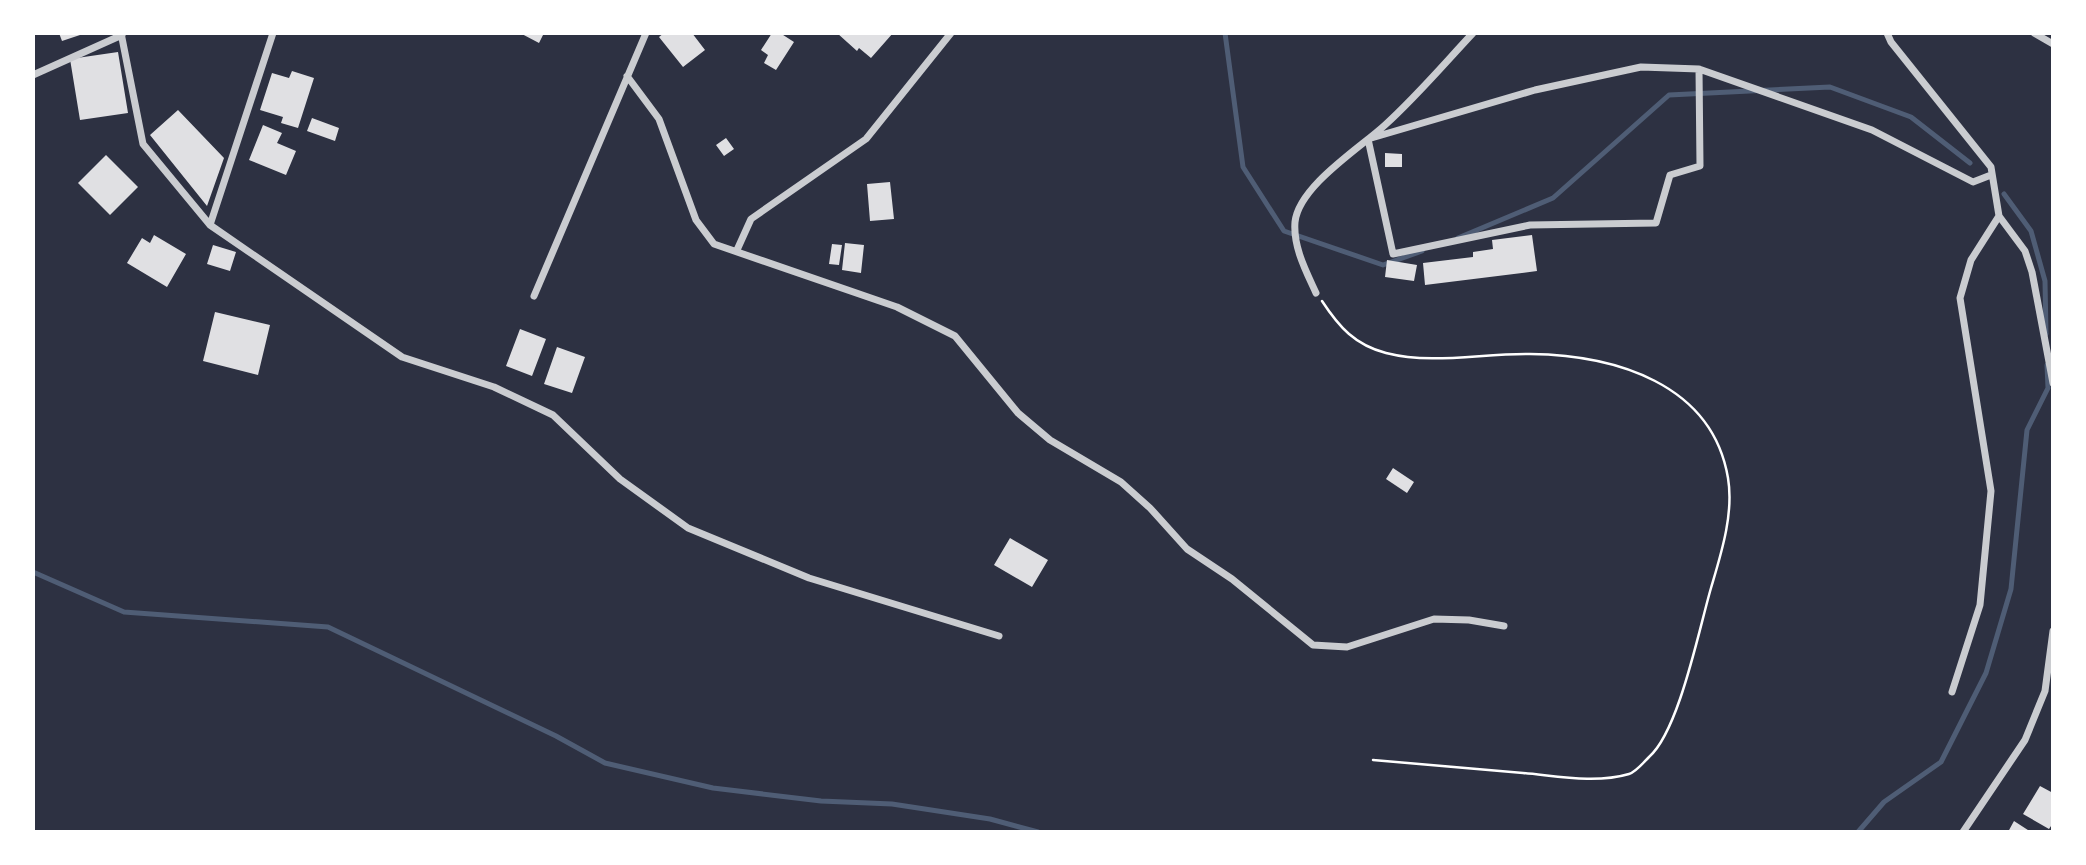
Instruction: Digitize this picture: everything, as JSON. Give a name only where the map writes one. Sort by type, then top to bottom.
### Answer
[{"type":"street","points":[[210,225],[273,33]]},
{"type":"street","points":[[534,296],[646,33]]},
{"type":"street","points":[[737,250],[751,219],[866,139],[951,33]]},
{"type":"street","points":[[1316,293],[1298,251],[1295,220],[1330,169],[1368,139],[1474,33]]},
{"type":"street","points":[[1887,33],[1891,42],[1991,167],[1999,216],[2025,251],[2032,272],[2053,383]]},
{"type":"street","points":[[2034,33],[2053,44]]},
{"type":"street","points":[[33,75],[121,34],[143,144],[210,225],[402,356],[494,387],[554,415],[621,479],[688,528],[809,578],[999,636]]},
{"type":"street","points":[[1368,139],[1535,90],[1641,67],[1699,69],[1871,130],[1973,182],[1991,175]]},
{"type":"street","points":[[1368,139],[1393,254],[1530,225],[1656,223],[1670,175],[1700,166],[1699,69]]},
{"type":"street","points":[[627,76],[659,119],[696,220],[714,244],[897,307],[955,336],[1026,420],[1050,440],[1121,482],[1150,508],[1187,549],[1232,579],[1313,645],[1348,647],[1434,619],[1469,620],[1504,626]]},
{"type":"street","points":[[1952,692],[1980,605],[1991,491],[1960,298],[1971,260],[1999,216]]},
{"type":"street","points":[[1963,832],[2025,740],[2045,691],[2053,631]]},
{"type":"path","points":[[1316,293],[1339,328],[1358,342],[1385,353],[1450,358],[1530,354],[1609,362],[1649,376],[1676,392],[1706,420],[1721,450],[1728,480],[1728,516],[1717,569],[1676,710],[1654,753],[1631,774],[1590,779],[1374,760]]},
{"type":"building","points":[[59,33],[83,33],[83,34],[62,41]]},
{"type":"building","points":[[520,33],[544,33],[539,43]]},
{"type":"building","points":[[664,33],[692,33],[705,50],[683,67],[659,37]]},
{"type":"building","points":[[772,33],[780,33],[794,42],[776,70],[764,63],[768,55],[761,50]]},
{"type":"building","points":[[837,33],[893,33],[871,58],[859,48],[857,51]]},
{"type":"building","points":[[118,52],[128,113],[80,120],[70,59]]},
{"type":"building","points":[[292,71],[314,78],[298,128],[281,123],[283,117],[260,110],[272,73],[289,78]]},
{"type":"building","points":[[178,110],[224,158],[207,206],[150,135]]},
{"type":"building","points":[[312,118],[339,128],[335,141],[307,131]]},
{"type":"building","points":[[263,125],[282,133],[277,143],[296,151],[286,175],[249,160]]},
{"type":"building","points":[[726,138],[734,149],[724,156],[716,145]]},
{"type":"building","points":[[1385,153],[1402,154],[1402,167],[1385,167]]},
{"type":"building","points":[[106,155],[138,187],[110,215],[78,183]]},
{"type":"building","points":[[890,182],[894,219],[870,221],[867,184]]},
{"type":"building","points":[[154,235],[186,254],[167,287],[127,263],[142,238],[150,243]]},
{"type":"building","points":[[1532,235],[1537,271],[1425,285],[1423,263],[1473,257],[1473,252],[1493,249],[1492,240]]},
{"type":"building","points":[[845,243],[864,245],[861,273],[842,270]]},
{"type":"building","points":[[832,244],[842,245],[839,265],[829,264]]},
{"type":"building","points":[[213,245],[236,252],[230,271],[207,264]]},
{"type":"building","points":[[1387,260],[1417,265],[1414,281],[1385,277]]},
{"type":"building","points":[[215,312],[270,325],[258,375],[203,361]]},
{"type":"building","points":[[520,329],[546,339],[532,376],[506,366]]},
{"type":"building","points":[[557,347],[585,357],[572,393],[544,384]]},
{"type":"building","points":[[1393,468],[1414,482],[1407,493],[1386,479]]},
{"type":"building","points":[[1010,538],[1048,560],[1032,587],[994,565]]},
{"type":"building","points":[[2040,786],[2053,793],[2053,823],[2049,829],[2023,814]]},
{"type":"building","points":[[2014,821],[2031,832],[2008,832]]},
{"type":"waterway","points":[[1225,33],[1243,167],[1284,231],[1383,265],[1422,251]]},
{"type":"waterway","points":[[1458,238],[1553,198],[1669,95],[1830,87],[1911,117],[1970,163]]},
{"type":"waterway","points":[[2004,194],[2031,231],[2045,281],[2046,334]]},
{"type":"waterway","points":[[1858,832],[1884,802],[1941,762],[1986,673],[2011,589],[2027,430],[2048,388],[2047,365]]},
{"type":"waterway","points":[[33,572],[124,612],[328,627],[556,736],[605,763],[713,788],[821,801],[892,804],[990,819],[1038,832]]}]
